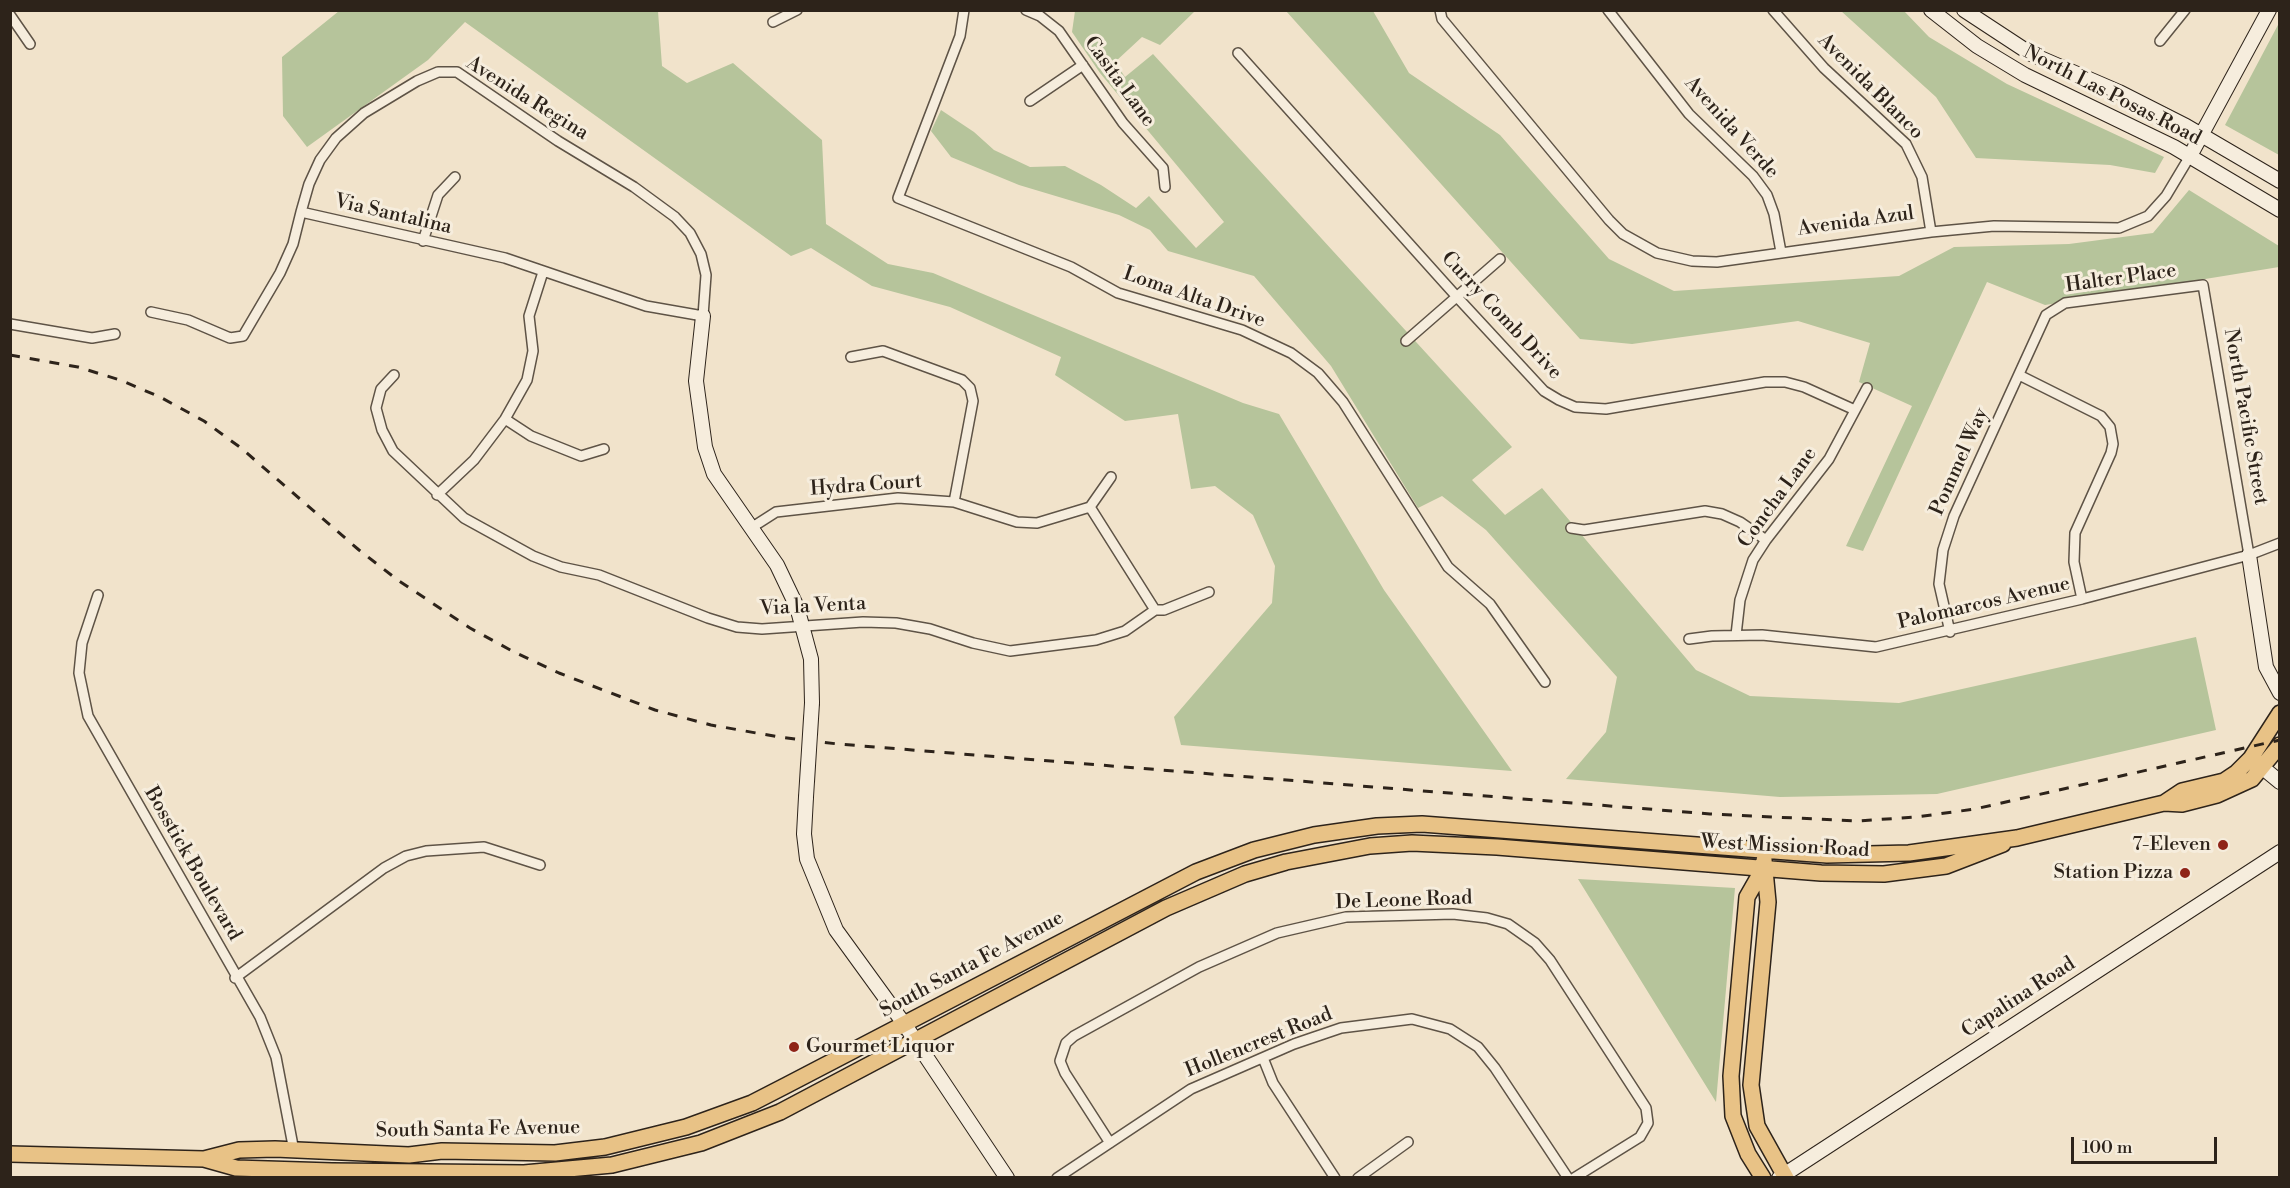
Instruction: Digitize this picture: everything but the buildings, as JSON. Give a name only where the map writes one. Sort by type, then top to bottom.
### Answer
[{"type":"main road","name":"West Mission Road","points":[[2164,803],[2182,791],[2224,781],[2236,773],[2251,758],[2280,713]]},
{"type":"main road","name":"West Mission Road","points":[[1548,832],[1827,855],[1909,854],[2017,838],[2164,803],[2182,804],[2233,790],[2252,779],[2280,745]]},
{"type":"main road","name":"South Santa Fe Avenue","points":[[204,1159],[239,1150],[409,1155],[442,1151],[555,1152],[644,1138],[687,1127],[752,1103],[1157,891],[1196,872],[1254,850],[1314,835],[1377,826],[1422,824],[1548,832]]},
{"type":"main road","name":"West Mission Road","points":[[1544,851],[1763,869],[1884,874],[1925,870],[1966,860],[2017,838]]},
{"type":"main road","name":"South Santa Fe Avenue","points":[[10,1154],[204,1159],[236,1168],[332,1171],[524,1173],[612,1165],[656,1156],[741,1129],[916,1041],[1166,908],[1204,890],[1276,865],[1326,853],[1412,843],[1544,851]]},
{"type":"main road","points":[[1766,851],[1763,869],[1768,902],[1751,1085],[1752,1105],[1763,1140],[1783,1176]]},
{"type":"main road","points":[[1762,1178],[1748,1154],[1733,1116],[1731,1076],[1747,897],[1763,869]]},
{"type":"street","points":[[773,22],[797,10]]},
{"type":"street","name":"Loma Alta Drive","points":[[964,10],[960,36],[898,198],[1071,267],[1118,293],[1242,330],[1292,353],[1309,366],[1343,402],[1448,567],[1490,604],[1545,682]]},
{"type":"street","name":"Casita Lane","points":[[1026,10],[1040,16],[1059,31],[1123,123],[1163,168],[1165,187]]},
{"type":"street","name":"Avenida Azul","points":[[1440,10],[1442,19],[1623,234],[1657,253],[1692,261],[1716,262],[1931,232],[1995,226],[2119,228],[2148,216],[2166,196],[2190,156],[2269,10]]},
{"type":"street","name":"Avenida Verde","points":[[1608,10],[1689,114],[1760,186],[1774,214],[1780,252]]},
{"type":"street","name":"Avenida Blanco","points":[[1773,10],[1824,68],[1906,144],[1922,177],[1931,232]]},
{"type":"street","name":"North Las Posas Road","points":[[1931,10],[1977,46],[2025,75],[2190,156],[2280,210]]},
{"type":"street","name":"North Las Posas Road","points":[[1964,10],[2031,54],[2119,92],[2202,135],[2280,181]]},
{"type":"street","points":[[2160,40],[2185,10]]},
{"type":"street","points":[[2260,27],[2277,10]]},
{"type":"street","points":[[10,15],[30,44]]},
{"type":"street","name":"Curry Comb Drive","points":[[1238,53],[1456,297],[1544,391],[1575,407],[1606,409],[1765,382],[1785,382],[1804,387],[1855,410]]},
{"type":"street","points":[[1030,101],[1083,65]]},
{"type":"street","name":"Avenida Regina","points":[[301,212],[309,184],[320,160],[336,138],[364,113],[417,81],[438,72],[457,72],[558,141],[634,187],[675,217],[690,233],[701,254],[706,275],[703,316]]},
{"type":"street","points":[[423,241],[438,195],[455,177]]},
{"type":"street","points":[[150,312],[188,320],[230,338],[243,336],[280,273],[293,244],[301,212]]},
{"type":"street","name":"Via Santalina","points":[[301,212],[505,258],[646,306],[703,316]]},
{"type":"street","points":[[1406,341],[1500,258]]},
{"type":"street","points":[[438,495],[474,460],[505,419],[527,380],[533,351],[529,316],[543,272]]},
{"type":"street","name":"Halter Place","points":[[2046,315],[2065,303],[2203,285]]},
{"type":"street","name":"North Pacific Street","points":[[2203,285],[2249,555]]},
{"type":"street","name":"Pommel Way","points":[[1950,632],[1939,584],[1943,550],[1954,516],[2046,315]]},
{"type":"street","points":[[703,316],[696,381],[705,447],[714,474],[777,566],[803,626],[811,659],[812,703],[804,834],[807,859],[836,930],[905,1024],[1007,1178]]},
{"type":"street","points":[[10,324],[92,338],[115,334]]},
{"type":"street","points":[[851,357],[883,351],[962,380],[970,388],[973,401],[954,502]]},
{"type":"street","name":"Via la Venta","points":[[394,375],[381,389],[376,408],[382,430],[393,451],[464,518],[502,541],[561,567],[599,575],[708,618],[737,627],[762,629],[896,623],[930,629],[1010,651],[1096,640],[1125,632],[1155,610],[1164,610],[1209,592]]},
{"type":"street","points":[[2019,375],[2101,416],[2110,427],[2113,444],[2111,453],[2075,532],[2074,562],[2082,599]]},
{"type":"street","name":"Concha Lane","points":[[1736,635],[1744,583],[1766,540],[1829,459],[1845,434],[1867,388]]},
{"type":"street","points":[[505,419],[531,436],[580,456],[604,449]]},
{"type":"street","points":[[1111,477],[1090,507],[1155,610]]},
{"type":"street","name":"Hydra Court","points":[[751,528],[776,512],[898,498],[954,502],[1017,522],[1037,523],[1090,507]]},
{"type":"street","points":[[1571,528],[1584,530],[1705,511],[1722,514],[1740,522],[1766,540]]},
{"type":"street","name":"Palomarcos Avenue","points":[[1689,639],[1762,635],[1866,647],[1950,632],[2082,599],[2249,555],[2280,543]]},
{"type":"street","points":[[2249,555],[2266,667],[2280,693]]},
{"type":"street","name":"Bosstick Boulevard","points":[[98,595],[82,643],[79,673],[88,716],[235,978],[260,1017],[276,1057],[294,1151]]},
{"type":"street","points":[[2263,768],[2280,782]]},
{"type":"street","points":[[235,978],[384,868],[406,856],[426,851],[484,847],[540,865]]},
{"type":"street","name":"Capalina Road","points":[[1783,1176],[2280,852]]},
{"type":"street","name":"De Leone Road","points":[[1110,1143],[1065,1073],[1060,1061],[1066,1043],[1074,1036],[1198,967],[1277,933],[1346,917],[1453,914],[1487,918],[1508,924],[1535,943],[1551,960],[1646,1108],[1648,1124],[1640,1137],[1574,1178]]},
{"type":"street","name":"Hollencrest Road","points":[[1057,1178],[1191,1089],[1341,1028],[1389,1020],[1412,1019],[1450,1029],[1478,1047],[1495,1068],[1568,1178]]},
{"type":"street","points":[[1263,1058],[1273,1083],[1335,1178]]},
{"type":"street","points":[[1358,1178],[1408,1142]]},
{"type":"green space","points":[[339,11],[658,11],[662,66],[687,83],[733,63],[822,140],[826,224],[888,264],[933,273],[1243,403],[1279,414],[1384,590],[1512,771],[1181,745],[1174,717],[1272,603],[1275,566],[1253,515],[1215,486],[1191,489],[1178,414],[1125,421],[1055,375],[1061,357],[950,307],[872,286],[811,248],[791,256],[465,22],[428,60],[307,147],[283,116],[282,57]]},
{"type":"green space","points":[[1075,11],[1195,11],[1160,45],[1142,37],[1115,62],[1125,77],[1153,54],[1512,447],[1472,480],[1505,515],[1542,488],[1696,670],[1750,696],[1899,703],[2196,637],[2216,730],[1937,794],[1780,797],[1566,779],[1606,732],[1617,677],[1486,530],[1442,496],[1418,508],[1331,366],[1254,276],[1168,251],[1150,230],[1119,215],[1019,185],[951,157],[931,131],[941,110],[974,132],[994,150],[1030,167],[1065,166],[1101,185],[1136,208],[1149,196],[1196,248],[1224,222],[1100,73],[1072,32]]},
{"type":"green space","points":[[1286,11],[1373,11],[1409,73],[1500,135],[1609,259],[1674,291],[1899,276],[1954,247],[2069,244],[2153,233],[2189,190],[2279,246],[2279,267],[2045,305],[1987,282],[1863,551],[1846,546],[1912,406],[1859,382],[1870,343],[1798,321],[1632,344],[1580,339]]},
{"type":"green space","points":[[1841,11],[1904,11],[1929,37],[2007,84],[2164,157],[2155,173],[2110,165],[1976,158],[1936,97]]},
{"type":"green space","points":[[2279,23],[2279,155],[2225,125]]},
{"type":"green space","points":[[1578,879],[1735,888],[1716,1102]]},
{"type":"railway","points":[[10,355],[78,367],[120,380],[160,397],[204,421],[241,448],[359,550],[399,581],[470,628],[514,652],[559,673],[655,710],[711,725],[779,737],[838,744],[1710,814],[1858,821],[1916,817],[1975,809],[2280,740]]},
{"type":"place","name":"7-Eleven","points":[[2223,845]]},
{"type":"place","name":"Station Pizza","points":[[2185,873]]},
{"type":"place","name":"Gourmet Liquor","points":[[794,1047]]}]
